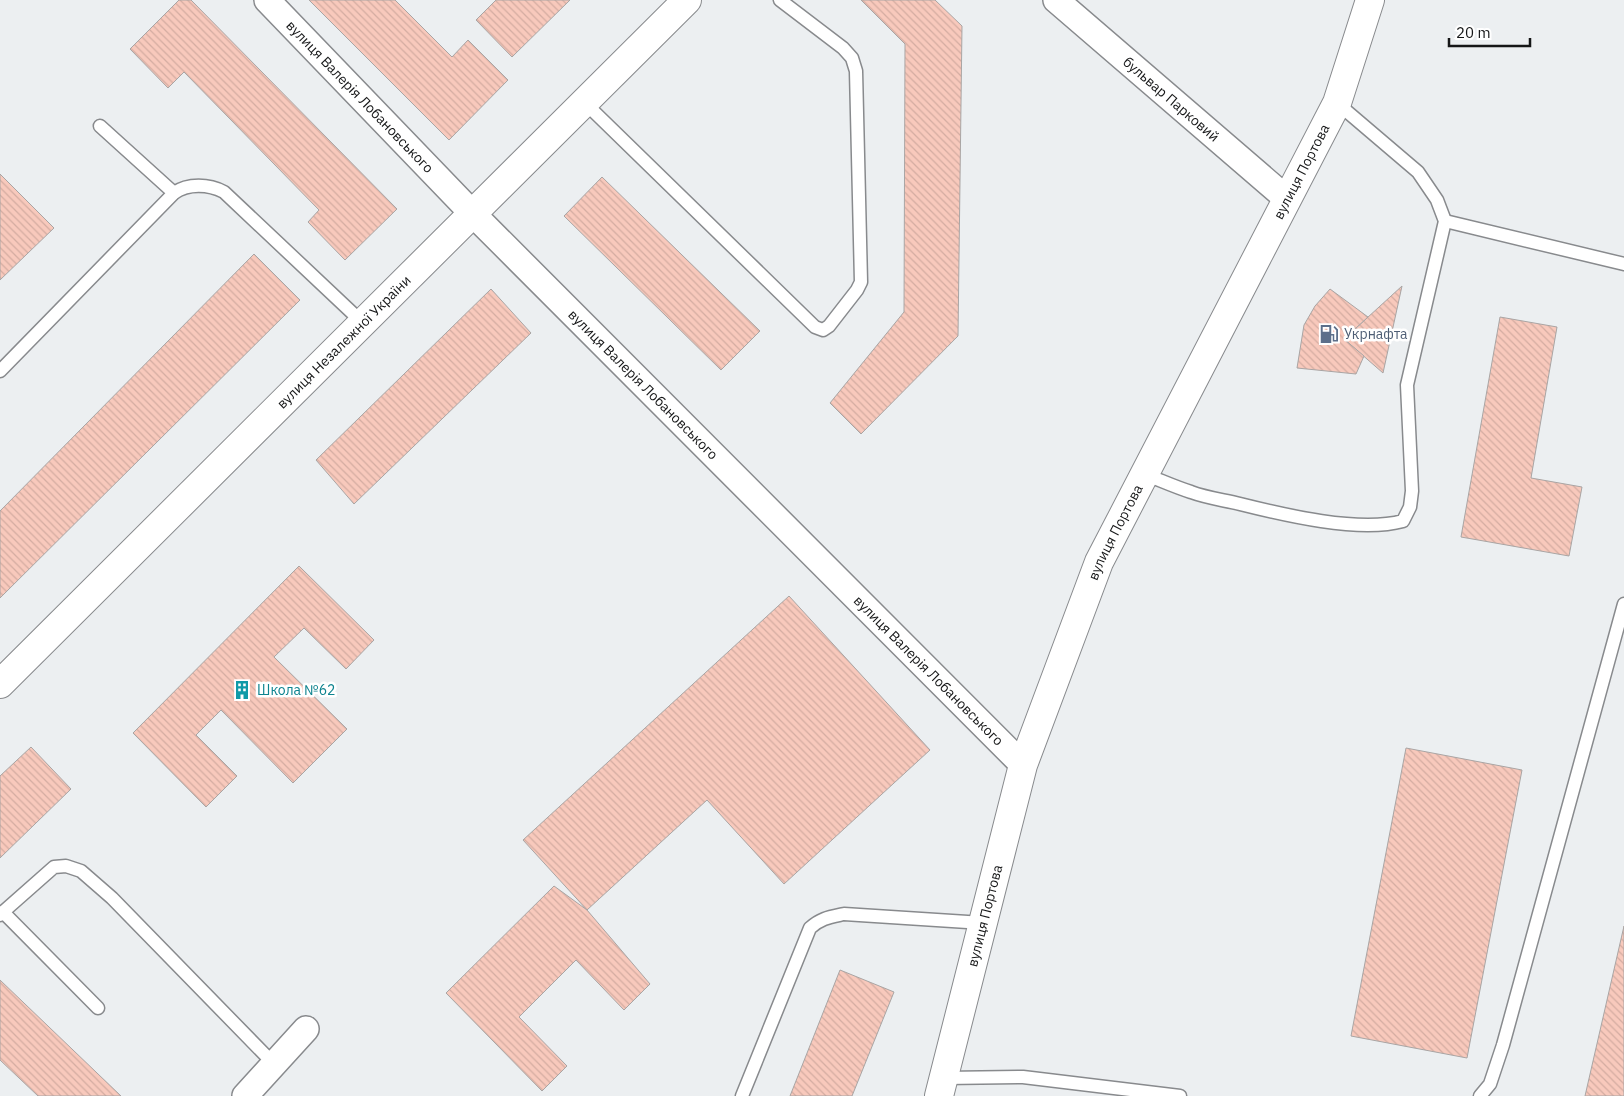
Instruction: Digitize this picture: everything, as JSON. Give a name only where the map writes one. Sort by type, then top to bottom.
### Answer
[{"type":"street","name":"вулиця Валерія Лобановського","points":[[267,0],[472,213],[1023,765]]},
{"type":"street","name":"вулиця Незалежної України","points":[[0,684],[687,0]]},
{"type":"street","name":"бульвар Парковий","points":[[1056,0],[1286,199]]},
{"type":"street","name":"вулиця Портова","points":[[942,1087],[1023,765],[1099,562],[1337,103],[1370,0]]},
{"type":"street","points":[[245,1096],[306,1029]]},
{"type":"lane","points":[[584,102],[815,327],[823,330],[829,326],[857,290],[860,282],[856,71],[852,58],[843,48],[780,0]]},
{"type":"lane","points":[[1144,474],[1192,493],[1298,516],[1372,526],[1388,525],[1403,521],[1410,507],[1412,491],[1407,385],[1445,221],[1436,200],[1418,172],[1337,103]]},
{"type":"lane","points":[[100,126],[174,193]]},
{"type":"lane","points":[[0,371],[182,187],[212,186],[224,192],[363,323]]},
{"type":"lane","points":[[1445,221],[1624,264]]},
{"type":"lane","points":[[1480,1096],[1490,1084],[1502,1045],[1624,604]]},
{"type":"lane","points":[[98,1008],[2,913],[54,867],[66,866],[82,871],[112,898],[274,1064]]},
{"type":"lane","points":[[742,1096],[810,928],[817,922],[824,918],[844,914],[983,924]]},
{"type":"lane","points":[[942,1087],[1023,1077],[1180,1096]]},
{"type":"building","points":[[179,0],[191,0],[397,209],[345,260],[308,222],[319,210],[184,72],[168,88],[130,49]]},
{"type":"building","points":[[309,0],[395,0],[452,57],[468,40],[508,80],[449,140]]},
{"type":"building","points":[[496,0],[570,0],[512,57],[476,20]]},
{"type":"building","points":[[861,0],[935,0],[962,26],[958,336],[861,434],[830,403],[904,312],[905,44]]},
{"type":"building","points":[[0,174],[54,228],[0,280]]},
{"type":"building","points":[[602,177],[760,331],[721,370],[564,216]]},
{"type":"building","points":[[254,254],[300,300],[0,598],[0,511]]},
{"type":"building","points":[[1402,286],[1383,373],[1344,339]]},
{"type":"building","points":[[491,289],[531,333],[354,504],[316,460]]},
{"type":"building","points":[[1330,289],[1368,317],[1344,339],[1364,356],[1356,374],[1297,368],[1304,325],[1315,306]]},
{"type":"building","points":[[1500,317],[1557,327],[1531,478],[1582,487],[1569,556],[1461,537]]},
{"type":"building","name":"Школа №62","points":[[299,566],[374,640],[346,669],[304,628],[274,657],[347,729],[293,783],[221,710],[196,735],[237,776],[206,807],[133,733]]},
{"type":"building","points":[[789,596],[930,750],[784,884],[707,800],[587,910],[523,840]]},
{"type":"building","points":[[31,747],[71,789],[0,858],[0,776]]},
{"type":"building","points":[[1406,748],[1522,770],[1467,1058],[1351,1036]]},
{"type":"building","points":[[554,886],[587,910],[650,984],[624,1010],[576,960],[519,1017],[567,1066],[542,1091],[446,993]]},
{"type":"building","points":[[1624,926],[1624,1096],[1585,1096]]},
{"type":"building","points":[[840,970],[894,992],[852,1096],[790,1096]]},
{"type":"building","points":[[0,980],[121,1096],[38,1096],[0,1060]]},
{"type":"place","name":"Укрнафта","points":[[1329,334]]},
{"type":"place","name":"Школа №62","points":[[242,690]]}]
